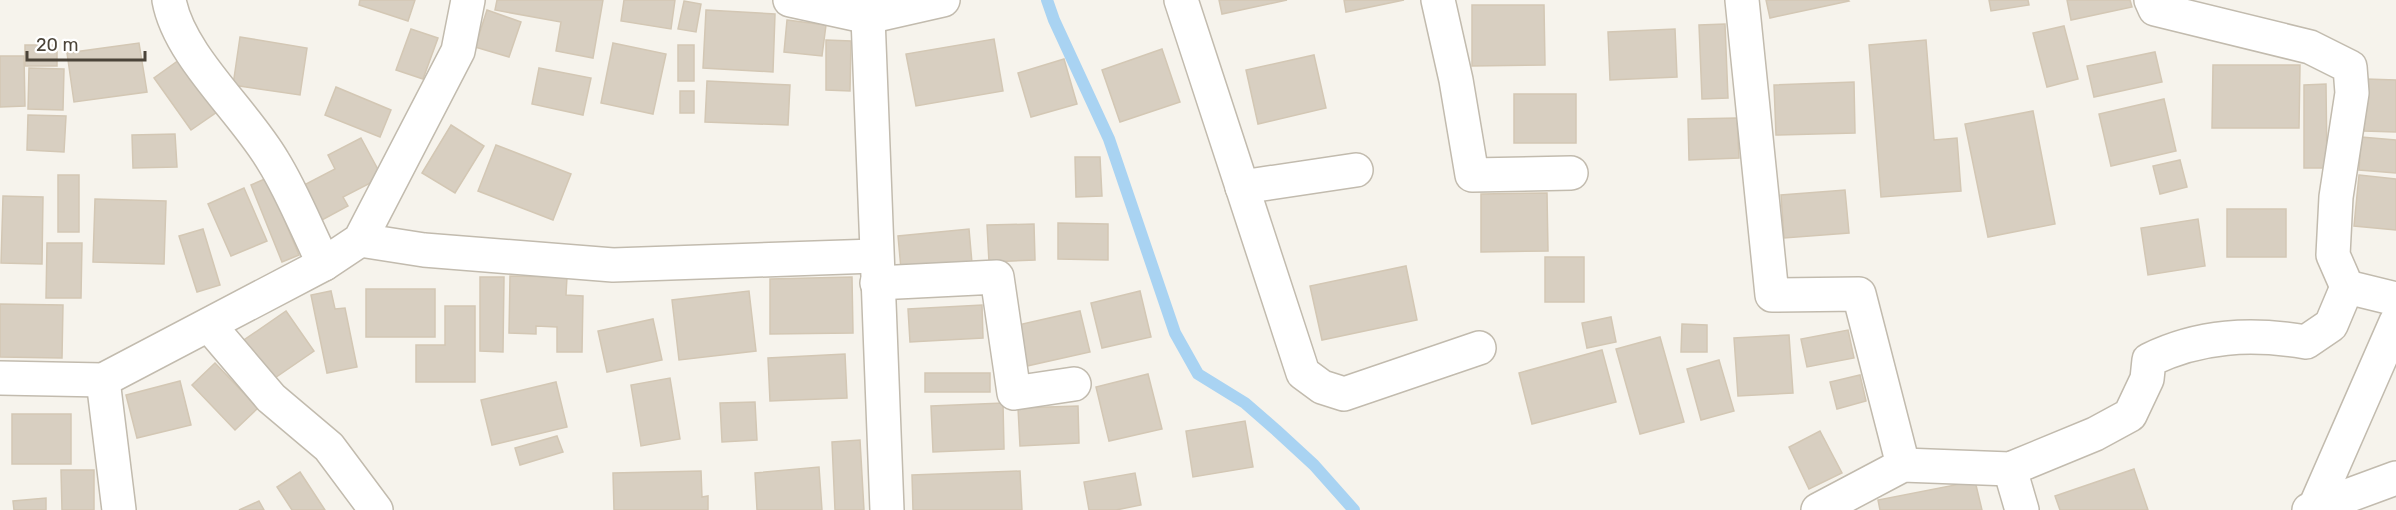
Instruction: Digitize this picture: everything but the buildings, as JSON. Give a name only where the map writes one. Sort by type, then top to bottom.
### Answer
[{"type":"street","points":[[169,0],[172,16],[186,43],[273,160],[324,264]]},
{"type":"street","points":[[0,378],[103,380],[324,264],[360,240],[458,51],[468,0]]},
{"type":"street","points":[[790,0],[868,17],[943,0]]},
{"type":"street","points":[[1181,0],[1303,373],[1322,387],[1344,394],[1479,348]]},
{"type":"street","points":[[1438,0],[1456,80],[1472,175],[1571,173]]},
{"type":"street","points":[[1742,0],[1772,295],[1859,294],[1903,465]]},
{"type":"street","points":[[1818,510],[1903,465],[2010,469],[2095,434],[2130,415],[2146,379],[2149,360],[2173,348],[2235,336],[2268,336],[2306,342],[2331,325],[2347,287],[2333,255],[2336,197],[2352,93],[2350,67],[2310,47],[2155,9],[2151,0]]},
{"type":"street","points":[[868,17],[887,510]]},
{"type":"street","points":[[1242,187],[1356,170]]},
{"type":"street","points":[[360,240],[424,250],[613,265],[876,269],[997,277],[1014,393],[1074,384]]},
{"type":"street","points":[[2347,287],[2396,299]]},
{"type":"street","points":[[2312,509],[2396,322]]},
{"type":"street","points":[[209,325],[272,398],[329,447],[376,510]]},
{"type":"street","points":[[103,380],[119,510]]},
{"type":"street","points":[[2010,469],[2022,510]]},
{"type":"street","points":[[2312,509],[2396,478]]},
{"type":"waterway","points":[[1047,0],[1109,139],[1175,333],[1198,374],[1245,403],[1276,430],[1314,465],[1354,510]]}]
